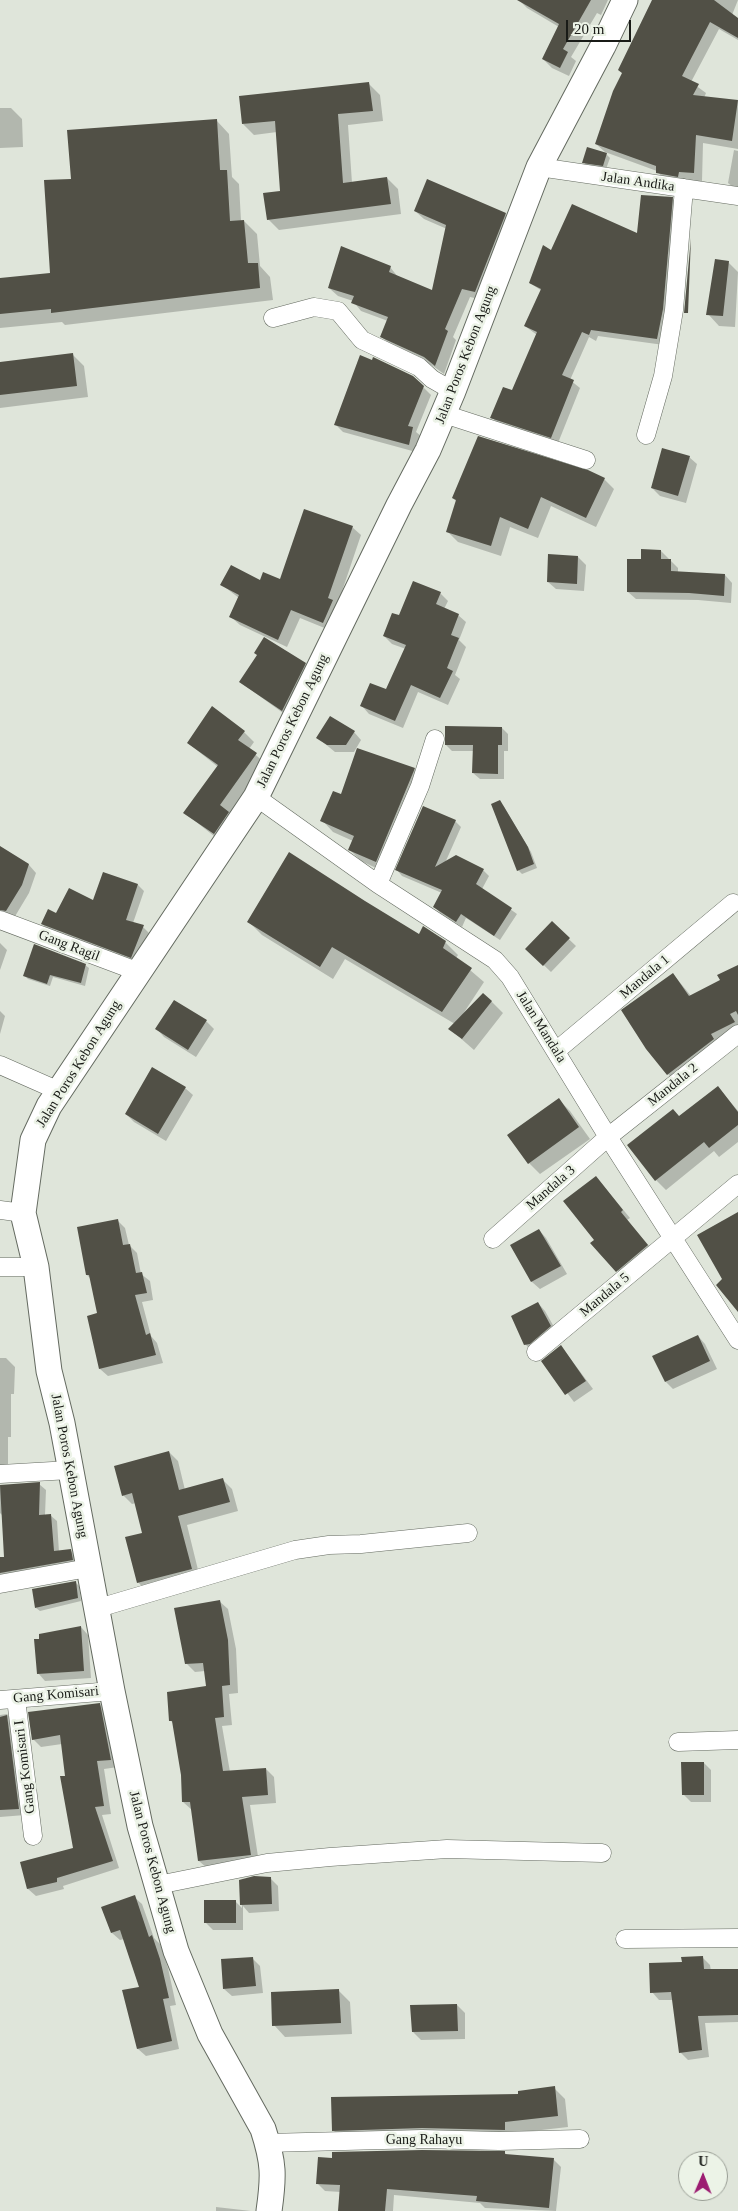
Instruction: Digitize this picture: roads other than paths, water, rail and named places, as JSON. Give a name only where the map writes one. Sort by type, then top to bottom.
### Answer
[{"type":"main road","name":"Jalan Poros Kebon Agung","points":[[269,2211],[274,2178],[273,2160],[268,2143],[263,2129],[210,2034],[176,1951],[140,1826],[95,1609],[70,1470],[49,1370],[36,1267],[12,1211],[33,1140],[59,1091],[256,797],[399,505],[428,450],[444,414],[539,167],[603,46],[625,0]]},
{"type":"street","name":"Jalan Andika","points":[[539,167],[738,196]]},
{"type":"street","points":[[646,435],[663,376],[674,310],[684,188]]},
{"type":"street","points":[[273,318],[314,307],[338,311],[362,340],[418,367],[432,379],[453,391]]},
{"type":"street","points":[[444,414],[586,460]]},
{"type":"street","points":[[378,884],[420,786],[435,739]]},
{"type":"street","name":"Jalan Mandala","points":[[256,797],[378,884],[495,960],[510,977],[608,1137],[674,1237],[738,1340]]},
{"type":"street","name":"Mandala 1","points":[[556,1050],[733,904]]},
{"type":"street","name":"Gang Ragil","points":[[0,920],[139,972]]},
{"type":"street","name":"Mandala 2","points":[[608,1137],[738,1034]]},
{"type":"street","points":[[0,1065],[59,1091]]},
{"type":"street","name":"Mandala 3","points":[[493,1239],[608,1137]]},
{"type":"street","name":"Mandala 5","points":[[536,1352],[738,1184]]},
{"type":"street","points":[[0,1267],[36,1267]]},
{"type":"street","points":[[0,1474],[70,1470]]},
{"type":"street","points":[[95,1609],[295,1550],[468,1533]]},
{"type":"street","points":[[0,1584],[88,1568]]},
{"type":"street","name":"Gang Komisari","points":[[8,1699],[112,1691]]},
{"type":"street","name":"Gang Komisari I","points":[[8,1699],[33,1836]]},
{"type":"street","points":[[678,1742],[738,1740]]},
{"type":"street","points":[[158,1885],[267,1863],[330,1856],[447,1849],[602,1853]]},
{"type":"street","points":[[625,1939],[738,1938]]},
{"type":"street","name":"Gang Rahayu","points":[[268,2143],[422,2139],[499,2141],[580,2139]]}]
